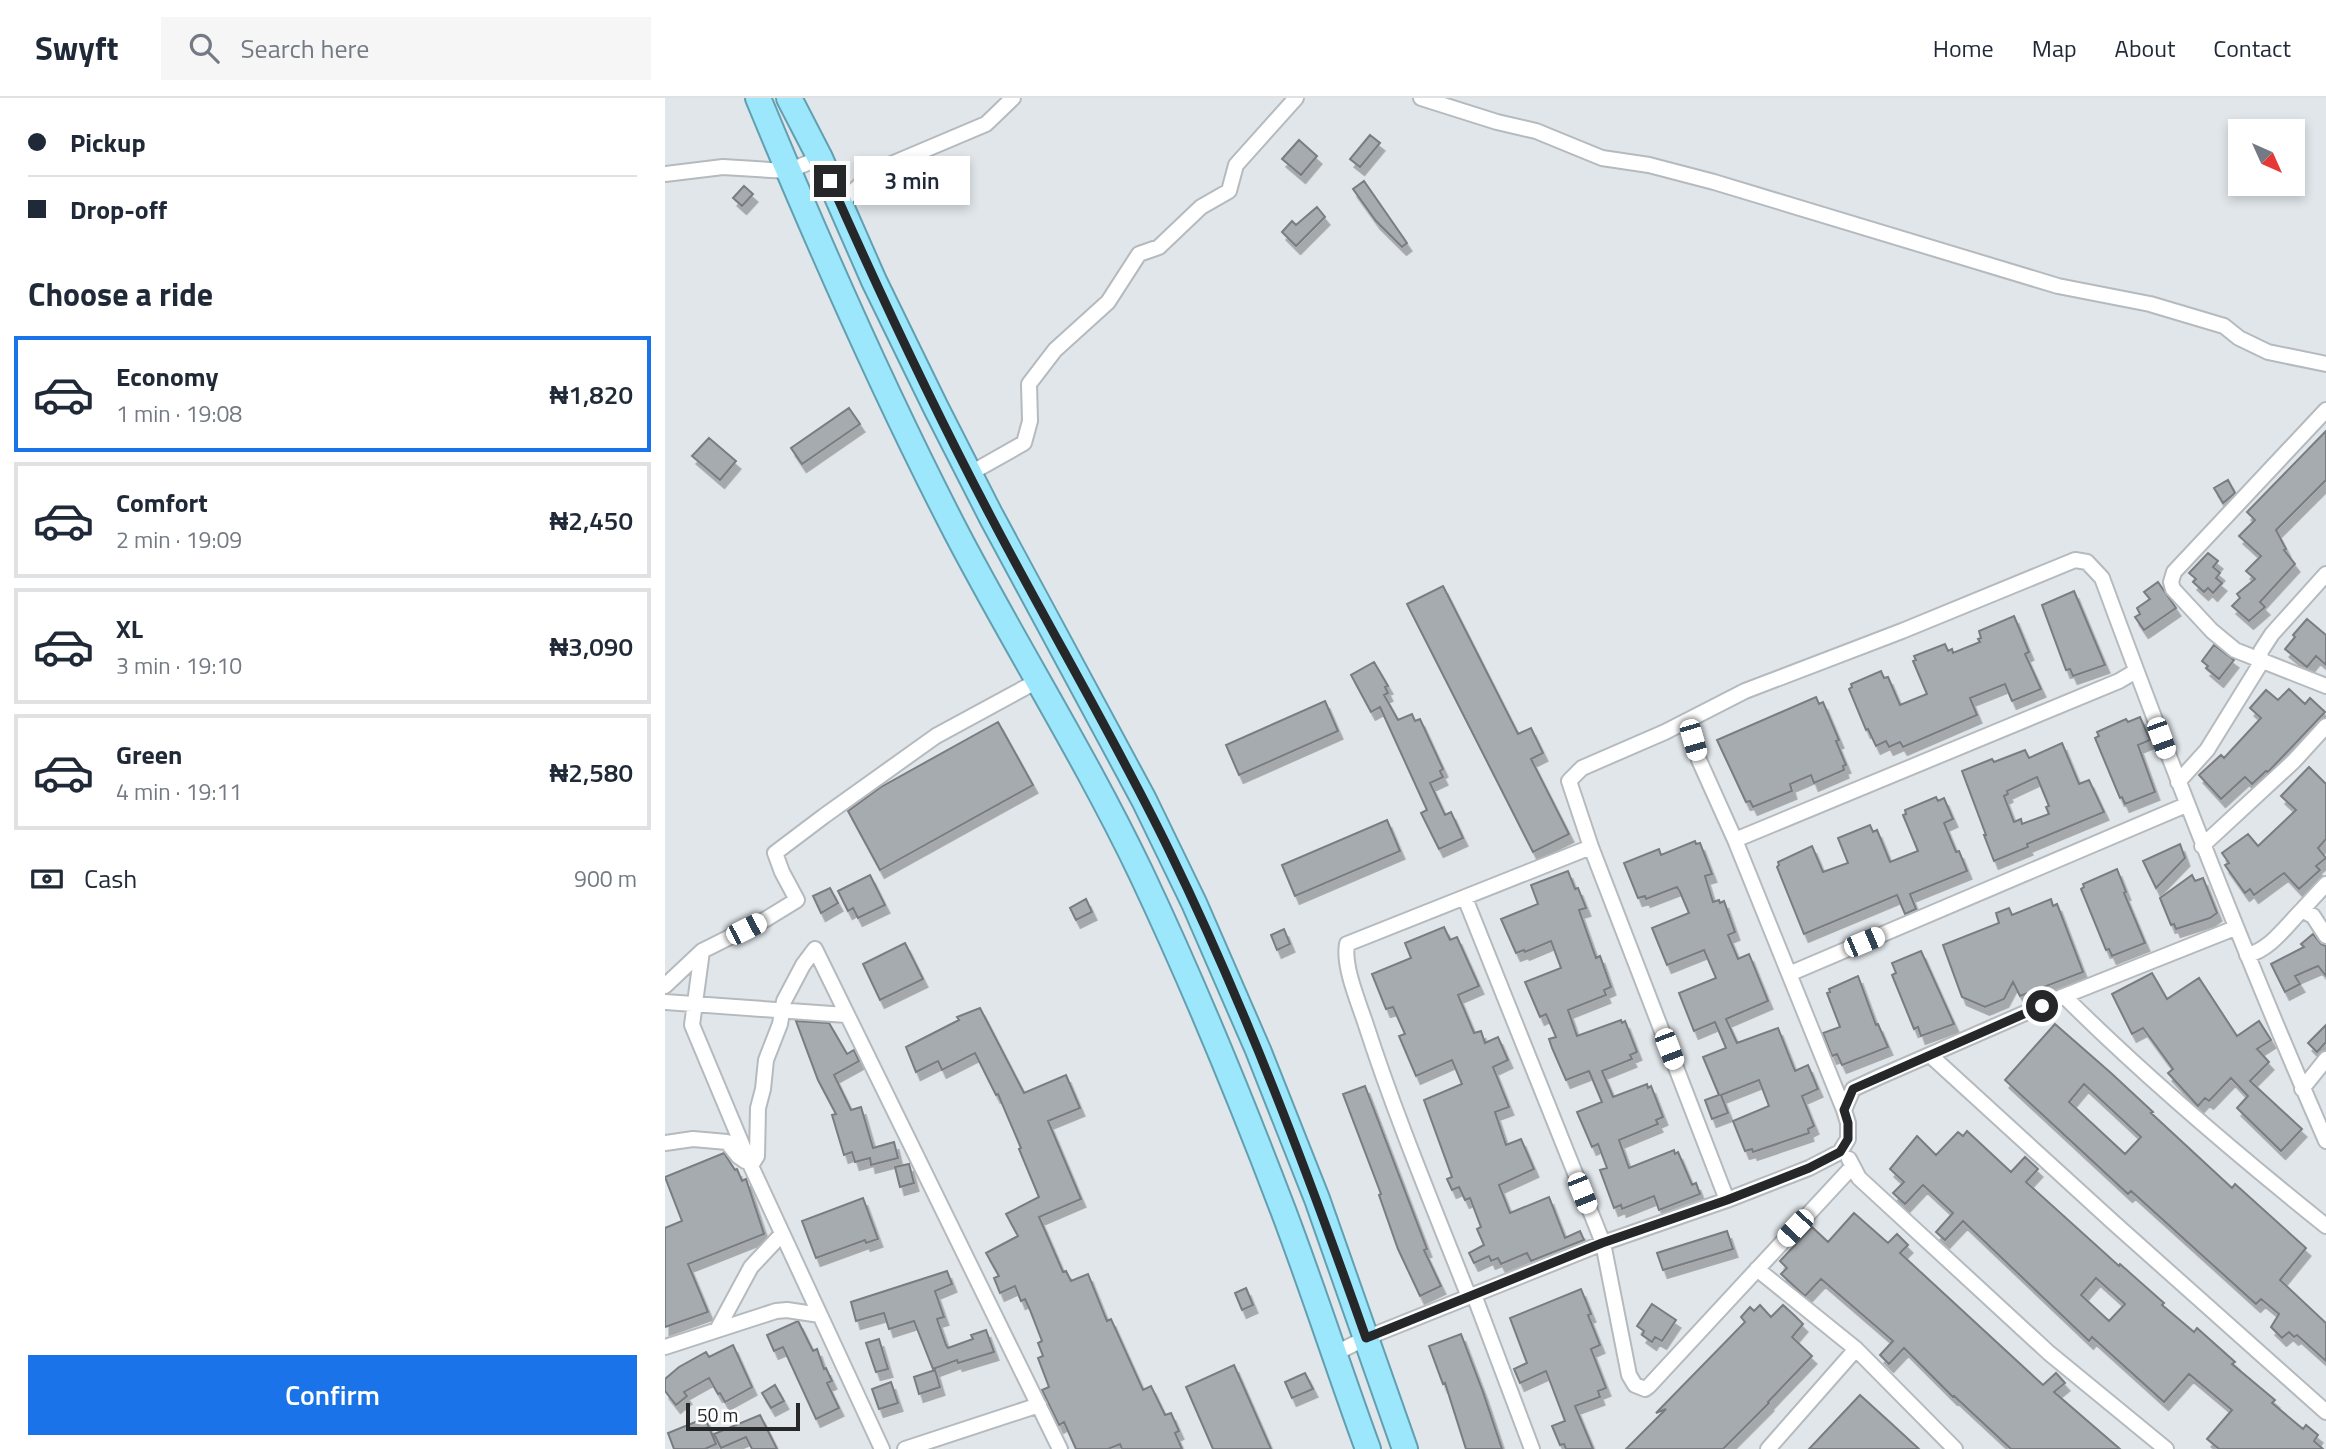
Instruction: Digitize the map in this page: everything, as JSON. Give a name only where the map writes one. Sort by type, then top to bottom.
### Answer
[{"type":"highway","points":[[758,98],[842,296],[902,424],[957,534],[1039,680],[1134,860],[1167,931],[1225,1065],[1273,1187],[1368,1449]]},
{"type":"highway","points":[[789,98],[820,158],[874,281],[969,474],[1144,800],[1194,903],[1258,1051],[1317,1199],[1405,1449]]},
{"type":"highway","points":[[902,424],[936,408]]},
{"type":"street","points":[[840,204],[863,182],[889,165],[986,124],[1013,98]]},
{"type":"street","points":[[969,474],[1024,443],[1030,421],[1030,384],[1055,350],[1108,302],[1139,254],[1159,247],[1201,207],[1229,191],[1236,165],[1296,98]]},
{"type":"street","points":[[1421,98],[1497,122],[1536,131],[1602,158],[1649,165],[1714,182],[2058,286],[2150,304],[2224,326],[2239,338],[2268,352],[2326,364]]},
{"type":"street","points":[[665,174],[723,167],[788,171],[820,158]]},
{"type":"street","points":[[2326,410],[2174,572],[2171,582],[2173,589],[2212,631],[2235,650],[2326,686]]},
{"type":"street","points":[[1727,1200],[1591,847],[1569,781],[1574,774],[1604,757],[1688,720],[1745,691],[2075,561],[2087,562],[2102,578],[2202,846],[2326,1141]]},
{"type":"street","points":[[2178,782],[2207,750],[2259,666],[2261,652],[2272,634],[2326,575]]},
{"type":"street","points":[[1735,840],[2119,681],[2136,671]]},
{"type":"street","points":[[665,986],[702,951],[797,900],[775,853],[936,736],[1039,680]]},
{"type":"street","points":[[1333,1354],[1366,1338],[1602,1243],[1727,1200],[1809,1168],[1840,1152],[1848,1139],[1848,1123],[1844,1110],[1735,840],[1699,761],[1688,720]]},
{"type":"street","points":[[2202,846],[2294,761],[2326,726]]},
{"type":"street","points":[[1789,974],[2186,805]]},
{"type":"street","points":[[1532,1449],[1388,1093],[1356,994],[1346,951],[1347,944],[1351,942],[1591,847]]},
{"type":"street","points":[[2247,955],[2265,947],[2326,884]]},
{"type":"street","points":[[1465,898],[1602,1243],[1629,1375],[1631,1381],[1640,1388],[1649,1386],[1852,1167]]},
{"type":"street","points":[[2302,910],[2313,916],[2326,936]]},
{"type":"street","points":[[1844,1110],[1853,1089],[2064,996],[2235,928]]},
{"type":"street","points":[[751,1166],[757,1156],[758,1108],[766,1060],[781,1024],[784,1001],[803,965],[815,949],[1060,1449]]},
{"type":"street","points":[[702,951],[692,1025],[751,1166],[882,1449]]},
{"type":"street","points":[[2064,996],[2113,1044],[2248,1164],[2326,1226]]},
{"type":"street","points":[[665,1002],[846,1015]]},
{"type":"street","points":[[1930,1055],[2326,1412]]},
{"type":"street","points":[[2302,1089],[2326,1059]]},
{"type":"street","points":[[665,1143],[693,1139],[727,1142],[737,1156],[751,1166]]},
{"type":"street","points":[[1840,1152],[1850,1160],[1859,1178],[2049,1353],[2166,1449]]},
{"type":"street","points":[[717,1330],[751,1267],[782,1234]]},
{"type":"street","points":[[1757,1269],[1856,1349],[1951,1448]]},
{"type":"street","points":[[665,1347],[776,1311],[820,1315]]},
{"type":"street","points":[[1768,1449],[1856,1349]]},
{"type":"street","points":[[905,1449],[1039,1405]]},
{"type":"building","points":[[1370,135],[1380,143],[1360,167],[1350,159]]},
{"type":"building","points":[[1299,140],[1317,156],[1301,175],[1282,159]]},
{"type":"building","points":[[1364,181],[1407,243],[1402,247],[1376,221],[1353,189]]},
{"type":"building","points":[[744,186],[753,194],[742,206],[733,198]]},
{"type":"building","points":[[1317,207],[1325,217],[1296,246],[1282,232],[1292,221],[1296,225]]},
{"type":"building","points":[[849,408],[860,424],[802,464],[791,448]]},
{"type":"building","points":[[2326,431],[2326,480],[2276,530],[2286,549],[2284,550],[2295,564],[2260,602],[2265,607],[2249,621],[2232,606],[2240,598],[2237,594],[2255,579],[2246,571],[2261,556],[2239,536],[2255,520],[2247,512]]},
{"type":"building","points":[[709,438],[736,461],[720,480],[692,456]]},
{"type":"building","points":[[2228,480],[2235,493],[2223,503],[2214,488]]},
{"type":"building","points":[[2208,553],[2218,561],[2213,567],[2220,573],[2216,578],[2222,583],[2213,593],[2208,588],[2204,592],[2193,582],[2196,579],[2189,573]]},
{"type":"building","points":[[2158,582],[2176,608],[2144,630],[2135,617],[2140,614],[2137,608],[2150,599],[2144,592]]},
{"type":"building","points":[[1443,586],[1518,734],[1531,728],[1543,753],[1531,759],[1569,834],[1533,852],[1407,604]]},
{"type":"building","points":[[2074,591],[2105,665],[2073,676],[2070,669],[2066,670],[2042,605]]},
{"type":"building","points":[[2014,616],[2029,652],[2025,654],[2041,689],[2012,701],[2005,684],[1970,698],[1977,715],[1903,747],[1900,742],[1889,747],[1886,741],[1876,746],[1868,729],[1866,730],[1849,689],[1851,684],[1881,671],[1884,678],[1888,677],[1900,705],[1927,694],[1913,661],[1916,660],[1914,656],[1945,644],[1948,651],[1952,649],[1953,653],[1980,642],[1979,631]]},
{"type":"building","points":[[2307,619],[2326,635],[2326,665],[2316,656],[2307,667],[2285,649]]},
{"type":"building","points":[[2214,645],[2234,660],[2219,679],[2202,661]]},
{"type":"building","points":[[1374,662],[1388,686],[1385,687],[1388,693],[1384,695],[1398,720],[1412,714],[1415,721],[1420,719],[1443,769],[1440,771],[1443,777],[1430,783],[1445,815],[1451,812],[1463,838],[1439,849],[1421,813],[1427,810],[1380,707],[1371,712],[1351,675]]},
{"type":"building","points":[[2289,689],[2305,704],[2310,698],[2325,712],[2268,772],[2252,784],[2245,777],[2221,799],[2199,775],[2221,755],[2224,758],[2261,718],[2250,708],[2266,690],[2278,700]]},
{"type":"building","points":[[1816,697],[1819,704],[1823,702],[1839,740],[1836,741],[1846,765],[1843,766],[1844,770],[1814,783],[1811,775],[1790,784],[1792,791],[1753,807],[1750,801],[1746,802],[1717,740]]},
{"type":"building","points":[[1325,701],[1338,731],[1239,775],[1226,745]]},
{"type":"building","points":[[2140,717],[2150,740],[2138,745],[2155,792],[2125,804],[2095,738],[2099,736],[2097,732],[2126,719],[2128,722]]},
{"type":"building","points":[[998,722],[1033,785],[880,870],[848,811],[881,787]]},
{"type":"building","points":[[2062,743],[2079,784],[2089,780],[2104,812],[2027,844],[2028,847],[1994,861],[1962,771],[2025,750],[2029,758]],"holes":[[[2037,777],[2049,806],[2046,807],[2049,814],[2022,824],[2021,819],[2014,822],[2004,796],[2008,794],[2007,791]]]},
{"type":"building","points":[[2309,767],[2326,784],[2326,839],[2318,848],[2326,858],[2316,866],[2320,870],[2299,889],[2284,873],[2254,895],[2250,889],[2245,893],[2225,865],[2229,863],[2222,853],[2248,834],[2258,846],[2296,810],[2281,796]]},
{"type":"building","points":[[1936,797],[1938,801],[1944,798],[1953,819],[1944,823],[1967,871],[1910,894],[1916,909],[1905,914],[1897,895],[1804,934],[1777,867],[1778,862],[1812,846],[1823,872],[1848,863],[1838,838],[1870,825],[1873,832],[1877,830],[1890,862],[1918,851],[1903,815],[1906,814],[1905,810]]},
{"type":"building","points":[[1387,820],[1400,851],[1295,896],[1282,865]]},
{"type":"building","points":[[1695,841],[1696,844],[1700,843],[1712,874],[1705,876],[1713,902],[1724,901],[1735,932],[1728,935],[1738,959],[1749,954],[1768,1001],[1726,1019],[1737,1043],[1778,1028],[1795,1071],[1808,1065],[1818,1089],[1802,1096],[1814,1126],[1808,1129],[1809,1133],[1753,1152],[1752,1149],[1745,1151],[1733,1121],[1769,1106],[1759,1080],[1721,1095],[1728,1113],[1712,1119],[1705,1100],[1719,1095],[1703,1057],[1726,1048],[1715,1022],[1694,1031],[1679,993],[1716,978],[1704,950],[1667,965],[1652,928],[1689,913],[1680,892],[1677,887],[1646,899],[1645,896],[1638,898],[1624,863],[1659,849],[1661,855]]},
{"type":"building","points":[[2180,844],[2185,858],[2156,888],[2143,861]]},
{"type":"building","points":[[2117,869],[2145,943],[2112,956],[2109,949],[2106,950],[2081,889],[2083,884]]},
{"type":"building","points":[[1568,871],[1586,908],[1579,910],[1596,958],[1600,956],[1611,987],[1604,990],[1606,995],[1568,1010],[1577,1036],[1621,1020],[1622,1023],[1625,1021],[1637,1052],[1630,1055],[1632,1059],[1602,1071],[1613,1097],[1647,1084],[1648,1088],[1651,1086],[1663,1117],[1656,1120],[1658,1124],[1619,1140],[1629,1168],[1674,1150],[1675,1154],[1678,1152],[1692,1185],[1696,1183],[1700,1194],[1659,1210],[1654,1196],[1622,1209],[1621,1205],[1614,1208],[1600,1170],[1607,1168],[1598,1144],[1592,1147],[1577,1112],[1602,1102],[1589,1071],[1566,1080],[1549,1039],[1556,1037],[1546,1014],[1540,1017],[1525,982],[1561,968],[1551,941],[1516,953],[1501,919],[1538,904],[1531,885]]},
{"type":"building","points":[[870,875],[885,905],[858,918],[853,908],[848,911],[838,891]]},
{"type":"building","points":[[2192,875],[2195,881],[2203,878],[2217,913],[2210,918],[2176,929],[2174,924],[2171,925],[2160,898]]},
{"type":"building","points":[[830,888],[838,903],[821,913],[813,896]]},
{"type":"building","points":[[1086,899],[1092,912],[1076,920],[1070,908]]},
{"type":"building","points":[[2051,899],[2053,906],[2057,904],[2083,972],[2020,996],[2013,982],[2004,999],[1985,1007],[1962,997],[1943,945],[1999,923],[1996,913],[2009,908],[2012,915]]},
{"type":"building","points":[[1444,927],[1450,940],[1457,937],[1479,986],[1458,995],[1474,1033],[1481,1031],[1485,1043],[1498,1037],[1508,1060],[1493,1067],[1509,1107],[1495,1112],[1506,1145],[1521,1139],[1534,1169],[1499,1185],[1510,1213],[1549,1197],[1565,1238],[1580,1231],[1584,1240],[1531,1261],[1527,1253],[1501,1264],[1498,1258],[1491,1261],[1489,1256],[1474,1263],[1469,1253],[1484,1245],[1477,1229],[1481,1227],[1470,1198],[1465,1200],[1459,1187],[1452,1190],[1447,1179],[1452,1177],[1424,1100],[1462,1084],[1452,1060],[1416,1076],[1399,1036],[1405,1034],[1393,1007],[1386,1009],[1372,974],[1411,958],[1405,943]]},
{"type":"building","points":[[1284,929],[1290,944],[1277,950],[1271,935]]},
{"type":"building","points":[[2313,934],[2326,946],[2326,976],[2318,966],[2295,976],[2300,984],[2285,992],[2271,964],[2304,947],[2301,944]]},
{"type":"building","points":[[905,943],[923,979],[880,1000],[863,964]]},
{"type":"building","points":[[1921,951],[1954,1024],[1921,1036],[1918,1027],[1914,1029],[1892,975],[1896,973],[1892,963]]},
{"type":"building","points":[[2152,973],[2167,999],[2199,978],[2237,1036],[2259,1021],[2271,1040],[2257,1049],[2269,1062],[2250,1081],[2302,1129],[2281,1151],[2237,1108],[2248,1096],[2231,1078],[2209,1101],[2205,1098],[2198,1106],[2168,1073],[2173,1069],[2143,1028],[2132,1034],[2112,994]]},
{"type":"building","points":[[1858,976],[1876,1025],[1878,1024],[1888,1047],[1842,1065],[1837,1054],[1832,1056],[1823,1033],[1840,1027],[1827,993],[1830,992],[1829,989]]},
{"type":"building","points":[[980,1008],[1024,1093],[1066,1075],[1080,1108],[1048,1121],[1081,1199],[1039,1217],[1063,1272],[1066,1271],[1071,1281],[1088,1274],[1107,1321],[1111,1319],[1143,1390],[1151,1386],[1165,1415],[1171,1413],[1179,1431],[1175,1433],[1182,1449],[1122,1449],[1120,1444],[1108,1449],[1076,1449],[1064,1422],[1059,1425],[1042,1390],[1049,1387],[1038,1358],[1043,1356],[1038,1343],[1042,1341],[1030,1310],[1025,1299],[1021,1301],[1015,1286],[1000,1293],[994,1278],[999,1276],[986,1253],[1018,1236],[1006,1214],[1039,1197],[1019,1149],[1021,1148],[998,1094],[996,1095],[975,1053],[942,1070],[938,1061],[916,1072],[906,1047],[959,1020],[957,1017]]},
{"type":"building","points":[[796,1021],[829,1023],[847,1054],[854,1050],[859,1061],[834,1075],[851,1110],[861,1107],[873,1148],[894,1142],[898,1158],[871,1165],[870,1158],[855,1162],[852,1152],[844,1155],[832,1115],[836,1114],[818,1080]]},
{"type":"building","points":[[2055,1024],[2111,1073],[2232,1188],[2235,1184],[2306,1248],[2280,1280],[2326,1323],[2326,1361],[2297,1335],[2294,1337],[2289,1332],[2282,1338],[2271,1327],[2279,1314],[2261,1299],[2256,1304],[2131,1191],[2128,1194],[2005,1080]],"holes":[[[2084,1084],[2141,1137],[2125,1154],[2069,1102]]]},
{"type":"building","points":[[2326,1025],[2326,1042],[2317,1052],[2308,1043]]},
{"type":"building","points":[[1365,1086],[1427,1249],[1424,1250],[1441,1286],[1420,1296],[1398,1249],[1379,1195],[1381,1194],[1343,1094]]},
{"type":"building","points":[[1967,1131],[2011,1172],[2025,1157],[2038,1169],[2026,1182],[2164,1303],[2162,1305],[2194,1332],[2197,1328],[2235,1362],[2232,1364],[2275,1400],[2272,1403],[2303,1429],[2306,1425],[2318,1435],[2314,1441],[2323,1449],[2219,1449],[2207,1439],[2232,1410],[2189,1374],[2164,1402],[2092,1337],[2089,1341],[1963,1221],[1945,1240],[1936,1232],[1953,1213],[1923,1185],[1905,1204],[1893,1193],[1904,1182],[1890,1169],[1917,1136],[1936,1155],[1958,1132],[1963,1136]],"holes":[[[2096,1278],[2125,1304],[2109,1321],[2081,1295]]]},
{"type":"building","points":[[724,1153],[735,1170],[737,1169],[742,1181],[746,1179],[764,1234],[688,1264],[708,1312],[665,1327],[665,1228],[682,1221],[665,1177]]},
{"type":"building","points":[[909,1164],[914,1183],[900,1187],[895,1167]]},
{"type":"building","points":[[863,1198],[878,1239],[866,1243],[865,1240],[816,1258],[802,1221]]},
{"type":"building","points":[[1854,1213],[1888,1243],[1897,1234],[1908,1245],[1900,1253],[2043,1385],[2056,1373],[2065,1383],[2054,1392],[2120,1449],[2011,1449],[1904,1348],[1889,1364],[1880,1355],[1893,1341],[1821,1279],[1805,1296],[1781,1274],[1787,1268],[1780,1261],[1812,1227],[1828,1242]]},
{"type":"building","points":[[1727,1231],[1733,1249],[1663,1270],[1657,1253]]},
{"type":"building","points":[[947,1271],[952,1284],[935,1291],[944,1317],[937,1319],[946,1345],[948,1348],[973,1339],[971,1335],[986,1330],[994,1352],[958,1363],[957,1360],[933,1369],[914,1321],[889,1329],[884,1313],[856,1321],[851,1302]]},
{"type":"building","points":[[1246,1288],[1253,1305],[1242,1310],[1235,1293]]},
{"type":"building","points":[[1581,1289],[1600,1345],[1591,1349],[1606,1388],[1598,1391],[1600,1397],[1575,1406],[1593,1449],[1566,1449],[1564,1444],[1560,1445],[1552,1426],[1565,1421],[1546,1371],[1520,1383],[1514,1369],[1527,1363],[1510,1318]]},
{"type":"building","points":[[1652,1304],[1676,1320],[1662,1341],[1655,1337],[1652,1342],[1642,1335],[1644,1331],[1637,1326]]},
{"type":"building","points":[[1760,1305],[1771,1317],[1783,1305],[1795,1316],[1803,1324],[1792,1337],[1812,1356],[1769,1403],[1723,1449],[1626,1449],[1666,1409],[1656,1413],[1745,1322],[1741,1317],[1750,1307],[1754,1311]]},
{"type":"building","points":[[798,1321],[813,1351],[817,1349],[824,1369],[826,1368],[832,1381],[827,1383],[839,1408],[816,1419],[783,1347],[774,1351],[767,1335]]},
{"type":"building","points":[[1461,1334],[1502,1449],[1466,1449],[1445,1383],[1443,1384],[1429,1346]]},
{"type":"building","points":[[879,1339],[888,1369],[876,1372],[866,1343]]},
{"type":"building","points":[[733,1345],[752,1387],[725,1402],[709,1378],[684,1392],[687,1396],[676,1405],[665,1391],[665,1379],[679,1367],[706,1352],[709,1357]]},
{"type":"building","points":[[1234,1365],[1271,1449],[1213,1449],[1186,1387]]},
{"type":"building","points":[[935,1370],[940,1387],[919,1394],[914,1377]]},
{"type":"building","points":[[1305,1373],[1313,1389],[1292,1398],[1285,1382]]},
{"type":"building","points":[[891,1382],[898,1403],[879,1409],[872,1389]]},
{"type":"building","points":[[775,1385],[784,1401],[771,1408],[762,1393]]},
{"type":"building","points":[[1860,1395],[1893,1425],[1919,1449],[1809,1449]]},
{"type":"building","points":[[760,1415],[777,1449],[752,1449],[746,1437],[721,1448],[714,1434]]},
{"type":"building","points":[[705,1418],[716,1444],[705,1449],[674,1449],[668,1433]]},
{"type":"route","points":[[830,181],[874,281],[936,408],[1144,800],[1194,903],[1258,1051],[1317,1199],[1366,1338],[1602,1243],[1727,1200],[1809,1168],[1840,1152],[1848,1139],[1848,1123],[1844,1110],[1853,1089],[2042,1006]]}]
